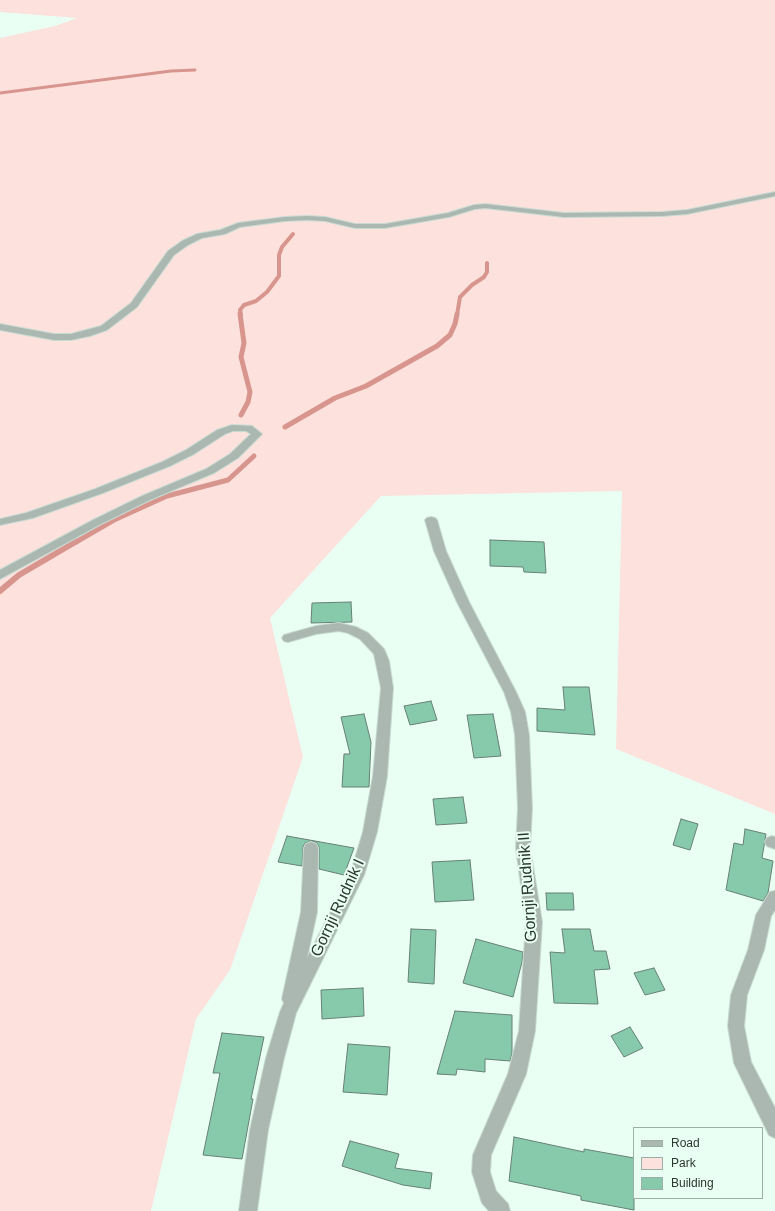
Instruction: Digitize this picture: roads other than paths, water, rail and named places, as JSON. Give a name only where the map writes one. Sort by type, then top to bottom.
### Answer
[{"type":"street","points":[[0,327],[54,337],[71,337],[87,334],[104,328],[134,305],[171,253],[200,236],[222,232],[238,226],[269,221],[307,218],[324,219],[355,226],[385,226],[449,215],[474,207],[485,206],[564,215],[595,216],[662,214],[686,212],[775,194]]},
{"type":"street","points":[[0,522],[29,516],[99,492],[166,464],[190,452],[221,432],[232,428],[248,428],[257,434],[234,456],[210,471],[146,498],[97,522],[0,575]]},
{"type":"street","name":"Gornji Rudnik II","points":[[431,520],[440,551],[463,602],[510,692],[518,712],[522,735],[525,808],[523,848],[534,922],[527,1031],[517,1074],[482,1155],[481,1172],[489,1196],[500,1211]]},
{"type":"street","name":"Gornji Rudnik I","points":[[248,1211],[259,1130],[275,1058],[288,1012],[360,868],[370,832],[380,776],[387,688],[383,661],[380,652],[364,636],[352,630],[339,627],[316,630],[288,638]]},
{"type":"street","points":[[288,1012],[294,977],[309,912],[311,848]]},
{"type":"street","points":[[775,897],[764,915],[756,950],[739,995],[736,1026],[743,1063],[775,1129]]},
{"type":"waterway","points":[[0,93],[171,71],[195,70]]},
{"type":"waterway","points":[[241,315],[240,310],[244,305],[256,301],[267,292],[279,276],[279,255],[282,247],[293,234]]},
{"type":"waterway","points":[[457,315],[460,297],[472,285],[484,277],[487,272],[487,263]]},
{"type":"waterway","points":[[240,314],[244,343],[241,357],[250,392],[248,402],[241,415]]},
{"type":"waterway","points":[[285,427],[335,398],[366,386],[437,346],[450,335],[455,324],[457,314]]},
{"type":"waterway","points":[[76,542],[114,520],[167,496],[228,480],[254,456]]},
{"type":"waterway","points":[[0,591],[19,575],[77,541]]}]
